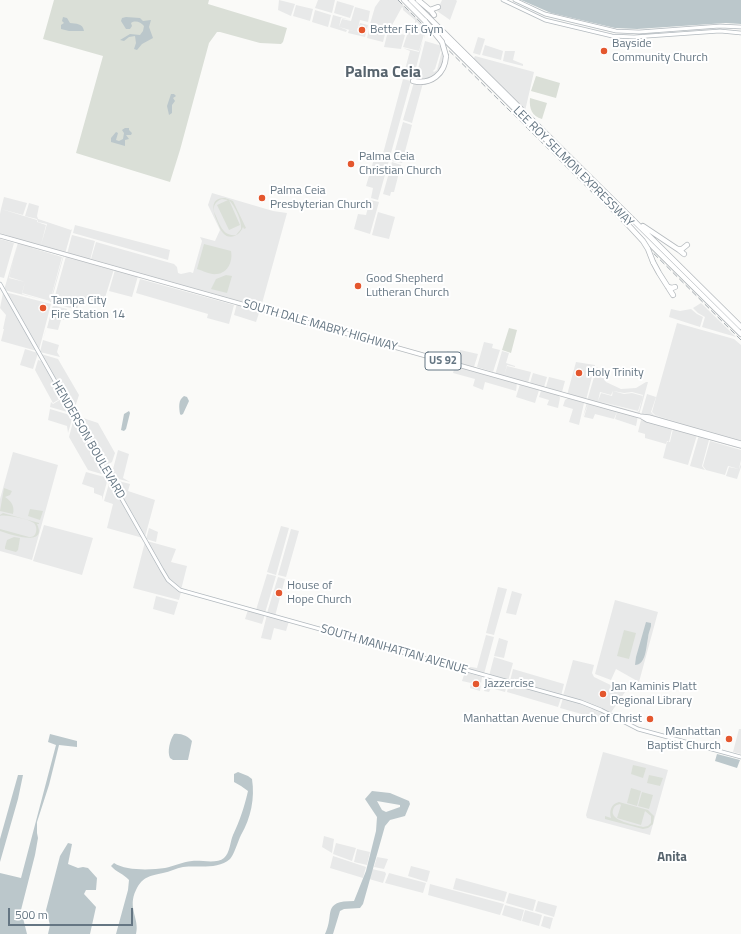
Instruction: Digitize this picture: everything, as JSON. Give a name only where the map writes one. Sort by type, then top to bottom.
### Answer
[{"type":"highway","name":"LEE ROY SELMON EXPRESSWAY","points":[[404,0],[469,58],[608,200]]},
{"type":"highway","name":"LEE ROY SELMON EXPRESSWAY","points":[[411,0],[425,18],[460,55],[674,264],[741,334]]},
{"type":"highway","points":[[418,0],[434,15]]},
{"type":"highway","points":[[430,10],[434,10],[438,7]]},
{"type":"highway","points":[[414,79],[420,82],[430,80],[437,76],[444,67],[446,56],[442,42],[425,18]]},
{"type":"highway","points":[[608,200],[622,220],[643,241],[659,273],[673,295]]},
{"type":"highway","name":"LEE ROY SELMON EXPRESSWAY","points":[[623,214],[633,220],[674,264]]},
{"type":"highway","points":[[633,220],[684,254]]},
{"type":"highway","points":[[678,249],[683,248],[686,245]]},
{"type":"highway","name":"LEE ROY SELMON EXPRESSWAY","points":[[686,276],[741,327]]},
{"type":"highway","points":[[668,287],[675,287]]},
{"type":"main road","points":[[503,0],[545,20],[612,36],[634,37],[720,31],[741,33]]},
{"type":"main road","points":[[515,0],[552,17],[616,31],[639,32],[726,26],[741,27]]},
{"type":"main road","name":"SOUTH DALE MABRY HIGHWAY","points":[[0,236],[741,443]]},
{"type":"main road","name":"HENDERSON BOULEVARD","points":[[0,284],[166,577],[182,591]]},
{"type":"main road","name":"SOUTH DALE MABRY HIGHWAY","points":[[640,416],[647,420],[741,446]]},
{"type":"main road","points":[[715,439],[728,441],[732,440]]},
{"type":"main road","name":"SOUTH MANHATTAN AVENUE","points":[[182,591],[582,702],[638,729],[741,756]]},
{"type":"shaded area","points":[[54,0],[209,0],[208,4],[287,28],[281,44],[260,43],[217,32],[209,43],[170,182],[76,153],[103,56],[43,39]]},
{"type":"shaded area","points":[[279,0],[295,4],[291,16],[278,10]]},
{"type":"shaded area","points":[[318,0],[335,0],[332,13],[315,8]]},
{"type":"shaded area","points":[[380,0],[398,0],[427,28],[424,39],[425,31],[417,22],[415,23],[415,20],[403,10],[402,7],[391,27],[387,29],[370,24],[375,7]]},
{"type":"shaded area","points":[[442,0],[457,1],[450,20],[437,11]]},
{"type":"shaded area","points":[[521,0],[741,0],[741,24],[726,23],[637,29],[615,28],[551,13]]},
{"type":"shaded area","points":[[337,1],[354,6],[350,18],[334,13]]},
{"type":"shaded area","points":[[296,5],[313,9],[310,21],[293,16]]},
{"type":"shaded area","points":[[355,7],[370,11],[368,22],[360,20],[357,32],[339,27],[342,19],[351,21]]},
{"type":"shaded area","points":[[315,10],[331,15],[328,27],[312,22]]},
{"type":"shaded area","points":[[333,15],[350,20],[341,18],[339,27],[347,30],[346,32],[330,27]]},
{"type":"shaded area","points":[[63,17],[67,18],[70,23],[81,25],[84,31],[69,31],[61,29],[61,25],[64,23],[62,21]]},
{"type":"shaded area","points":[[122,18],[140,18],[143,21],[151,20],[149,27],[153,38],[142,44],[137,50],[134,49],[136,43],[135,36],[129,37],[124,41],[120,40],[130,34],[140,35],[144,26],[140,23],[134,22],[131,23],[132,26],[130,29],[126,29],[121,21]]},
{"type":"shaded area","points":[[360,23],[368,25],[365,37],[348,33],[349,30],[357,32]]},
{"type":"shaded area","points":[[416,23],[425,31],[419,51],[403,47],[410,26]]},
{"type":"shaded area","points":[[370,26],[386,30],[383,42],[367,38]]},
{"type":"shaded area","points":[[388,31],[405,35],[401,49],[384,47]]},
{"type":"shaded area","points":[[478,37],[485,39],[480,55],[473,53]]},
{"type":"shaded area","points":[[423,40],[413,80],[403,77],[410,51],[403,48],[419,52]]},
{"type":"shaded area","points":[[425,41],[442,46],[435,69],[433,71],[434,72],[437,70],[443,47],[445,58],[438,74],[424,81],[417,79],[416,77]]},
{"type":"shaded area","points":[[485,45],[503,51],[501,60],[482,55]]},
{"type":"shaded area","points":[[505,51],[515,51],[513,60],[523,64],[523,66],[503,61]]},
{"type":"shaded area","points":[[475,56],[534,72],[525,111],[473,60]]},
{"type":"shaded area","points":[[536,76],[560,83],[556,98],[531,91]]},
{"type":"shaded area","points":[[403,79],[411,81],[378,200],[371,198],[373,188],[366,186],[374,159],[381,161]]},
{"type":"shaded area","points":[[414,82],[423,83],[412,123],[403,120]]},
{"type":"shaded area","points":[[171,94],[176,96],[173,98],[175,101],[172,105],[172,113],[169,115],[167,106]]},
{"type":"shaded area","points":[[530,98],[547,103],[542,119],[532,112]]},
{"type":"shaded area","points":[[403,122],[412,125],[402,163],[392,161]]},
{"type":"shaded area","points":[[129,128],[132,133],[131,135],[126,135],[129,139],[125,140],[125,146],[111,142],[111,138],[116,132],[118,133],[116,140],[119,141],[123,139],[124,133],[122,130]]},
{"type":"shaded area","points":[[392,162],[401,165],[394,192],[391,192],[390,196],[383,194]]},
{"type":"shaded area","points":[[212,193],[273,211],[287,213],[261,307],[91,259],[96,242],[174,264],[177,267],[178,273],[181,274],[190,272],[193,273],[202,241],[200,237],[215,241],[220,230],[208,205]]},
{"type":"shaded area","points":[[4,197],[27,203],[23,215],[1,209]]},
{"type":"shaded area","points":[[225,198],[233,201],[246,228],[244,229],[243,227],[237,235],[232,237],[229,237],[223,233],[221,230],[214,212],[219,224],[227,234],[236,235],[241,229],[241,226],[238,214],[229,200],[240,225],[229,230],[217,205],[228,200],[222,199],[218,201],[214,207],[216,200]]},
{"type":"shaded area","points":[[370,200],[379,202],[370,234],[354,229],[358,214],[366,215]]},
{"type":"shaded area","points":[[29,203],[39,206],[37,216],[38,219],[71,230],[72,229],[65,254],[34,245],[41,245],[47,224],[38,222],[37,219],[25,216]]},
{"type":"shaded area","points":[[1,209],[37,220],[37,222],[46,225],[41,245],[34,243],[32,248],[62,257],[50,301],[22,293],[25,282],[9,277],[19,239],[0,233]]},
{"type":"shaded area","points":[[378,212],[395,217],[389,239],[372,235]]},
{"type":"shaded area","points":[[75,225],[170,250],[168,260],[73,233]]},
{"type":"shaded area","points":[[72,235],[95,241],[90,260],[175,284],[67,254]]},
{"type":"shaded area","points":[[0,239],[14,243],[4,278],[0,277]]},
{"type":"shaded area","points":[[18,242],[9,278],[25,282],[22,294],[42,300],[4,290]]},
{"type":"shaded area","points":[[204,244],[231,251],[231,259],[227,269],[221,273],[214,274],[197,269]]},
{"type":"shaded area","points":[[34,247],[64,255],[50,302],[63,256],[33,248]]},
{"type":"shaded area","points":[[66,256],[114,269],[103,304],[81,297],[77,310],[53,303]]},
{"type":"shaded area","points":[[115,270],[138,276],[132,297],[109,291]]},
{"type":"shaded area","points":[[226,275],[232,276],[227,293],[211,289],[216,279]]},
{"type":"shaded area","points":[[140,279],[234,305],[229,324],[207,318],[208,314],[136,293]]},
{"type":"shaded area","points":[[5,292],[51,304],[39,350]]},
{"type":"shaded area","points":[[3,293],[37,351],[1,341],[6,315],[0,308]]},
{"type":"shaded area","points":[[237,303],[260,310],[256,322],[234,315]]},
{"type":"shaded area","points":[[701,303],[736,337],[702,327],[705,317],[693,308]]},
{"type":"shaded area","points":[[53,305],[67,309],[64,320],[61,320],[58,330],[47,328]]},
{"type":"shaded area","points":[[671,309],[680,311],[691,309],[703,317],[700,327],[669,317]]},
{"type":"shaded area","points":[[677,323],[734,339],[741,345],[741,442],[641,415],[647,394],[656,397],[651,412],[654,415],[683,424],[655,415],[652,412]]},
{"type":"shaded area","points":[[509,328],[517,330],[511,353],[502,350]]},
{"type":"shaded area","points":[[43,340],[59,345],[57,352],[60,357],[40,352]]},
{"type":"shaded area","points":[[484,342],[493,344],[492,348],[500,350],[493,372],[477,367]]},
{"type":"shaded area","points":[[25,349],[38,353],[33,369],[20,365]]},
{"type":"shaded area","points":[[460,350],[478,354],[474,367],[445,359],[447,351],[459,354]]},
{"type":"shaded area","points":[[502,351],[509,353],[506,363],[515,366],[507,365],[504,376],[495,375]]},
{"type":"shaded area","points":[[41,354],[58,359],[79,395],[73,413]]},
{"type":"shaded area","points":[[38,360],[41,361],[63,397],[53,403],[35,370]]},
{"type":"shaded area","points":[[576,362],[595,365],[586,400],[567,395]]},
{"type":"shaded area","points":[[455,366],[517,383],[516,391],[485,382],[483,390],[473,386],[475,379],[453,373]]},
{"type":"shaded area","points":[[507,366],[531,372],[528,383],[504,376]]},
{"type":"shaded area","points":[[597,367],[606,382],[621,389],[636,388],[648,382],[639,415],[587,401]],"holes":[[[613,391],[624,393],[632,392],[643,395],[639,411],[637,412],[598,401],[600,392],[611,395]]]},
{"type":"shaded area","points":[[533,373],[547,377],[544,387],[530,383]]},
{"type":"shaded area","points":[[549,377],[565,381],[562,392],[546,387]]},
{"type":"shaded area","points":[[520,384],[539,390],[535,403],[516,397]]},
{"type":"shaded area","points":[[541,391],[559,395],[560,398],[558,408],[547,405],[549,400],[539,397]]},
{"type":"shaded area","points":[[613,391],[643,396],[638,411],[598,401],[601,393],[612,396]]},
{"type":"shaded area","points":[[184,396],[187,397],[189,401],[183,414],[181,415],[179,404]]},
{"type":"shaded area","points":[[63,398],[71,413],[50,407],[51,402],[53,404]]},
{"type":"shaded area","points":[[568,398],[584,403],[579,425],[569,422],[573,409],[563,406],[565,400]]},
{"type":"shaded area","points":[[587,402],[638,416],[636,426],[615,419],[617,412],[588,404],[583,417]]},
{"type":"shaded area","points":[[588,404],[617,412],[614,419],[595,414],[593,419],[584,417]]},
{"type":"shaded area","points":[[50,409],[73,416],[68,433],[67,426],[48,420]]},
{"type":"shaded area","points":[[129,411],[130,413],[126,429],[124,431],[121,430],[124,414]]},
{"type":"shaded area","points":[[83,418],[98,423],[115,453],[112,462],[102,468],[105,475],[88,470],[69,437],[73,422]]},
{"type":"shaded area","points":[[641,420],[672,429],[669,442],[667,441],[666,444],[645,438],[645,434],[638,432]]},
{"type":"shaded area","points":[[673,429],[697,435],[688,465],[663,458],[667,442],[670,442]]},
{"type":"shaded area","points":[[699,435],[741,447],[741,449],[709,440],[702,466],[705,470],[690,466]]},
{"type":"shaded area","points":[[710,441],[741,450],[739,469],[728,466],[725,475],[706,470],[703,466]]},
{"type":"shaded area","points":[[118,450],[129,454],[123,478],[130,482],[111,477]]},
{"type":"shaded area","points":[[13,452],[58,465],[32,560],[0,551],[0,499]]},
{"type":"shaded area","points":[[741,464],[737,479],[726,476],[729,467],[739,469]]},
{"type":"shaded area","points":[[86,472],[108,478],[102,500],[102,496],[94,493],[94,488],[82,484]]},
{"type":"shaded area","points":[[111,479],[130,484],[128,491],[155,500],[145,537]]},
{"type":"shaded area","points":[[110,480],[143,538],[107,528],[113,504],[104,501]]},
{"type":"shaded area","points":[[4,488],[12,491],[10,495],[5,497],[12,504],[13,514],[0,511]]},
{"type":"shaded area","points":[[30,509],[43,511],[40,520],[28,516]]},
{"type":"shaded area","points":[[3,513],[39,523],[37,524],[39,531],[37,536],[32,538],[26,538],[0,531],[0,529],[32,537],[36,531],[34,523],[17,517],[0,516]]},
{"type":"shaded area","points":[[44,525],[93,538],[82,575],[33,561]]},
{"type":"shaded area","points":[[281,526],[289,528],[276,575],[267,572]]},
{"type":"shaded area","points":[[149,528],[158,532],[156,542],[146,539]]},
{"type":"shaded area","points":[[291,529],[299,531],[286,577],[278,575]]},
{"type":"shaded area","points":[[14,537],[20,538],[18,550],[16,552],[5,549],[7,540]]},
{"type":"shaded area","points":[[147,541],[176,549],[171,562],[187,566],[181,590],[169,581]]},
{"type":"shaded area","points":[[145,542],[168,582],[181,592],[179,600],[133,588]]},
{"type":"shaded area","points":[[267,574],[276,576],[265,613],[256,610]]},
{"type":"shaded area","points":[[278,577],[285,579],[275,616],[267,613]]},
{"type":"shaded area","points":[[498,587],[507,589],[494,635],[486,633]]},
{"type":"shaded area","points":[[512,591],[522,594],[516,615],[506,613]]},
{"type":"shaded area","points":[[156,596],[178,602],[174,615],[153,609]]},
{"type":"shaded area","points":[[615,600],[658,612],[639,682],[616,669],[611,680],[595,674]]},
{"type":"shaded area","points":[[248,610],[265,614],[262,624],[245,619]]},
{"type":"shaded area","points":[[267,615],[289,621],[286,631],[274,628],[271,640],[261,638]]},
{"type":"shaded area","points":[[646,622],[651,623],[651,626],[645,655],[639,664],[635,665],[636,657]]},
{"type":"shaded area","points":[[624,630],[636,633],[629,659],[617,656]]},
{"type":"shaded area","points":[[486,635],[494,637],[484,674],[464,668],[465,666],[477,668]]},
{"type":"shaded area","points":[[499,638],[508,641],[504,658],[494,656]]},
{"type":"shaded area","points":[[494,657],[513,663],[508,681],[489,676]]},
{"type":"shaded area","points":[[573,660],[594,665],[592,673],[594,677],[625,692],[610,714],[563,696]]},
{"type":"shaded area","points":[[513,669],[564,684],[561,696],[510,681]]},
{"type":"shaded area","points":[[465,672],[482,677],[480,691],[470,688],[471,683],[462,681]]},
{"type":"shaded area","points":[[488,677],[508,682],[505,692],[491,688],[489,692],[484,691]]},
{"type":"shaded area","points":[[509,683],[561,698],[558,707],[507,692]]},
{"type":"shaded area","points":[[563,698],[595,708],[609,715],[603,720],[560,708]]},
{"type":"shaded area","points":[[739,729],[741,729],[741,754],[733,752]]},
{"type":"shaded area","points":[[50,734],[77,741],[77,747],[59,745],[49,785],[37,822],[38,838],[35,855],[21,910],[27,934],[0,934],[0,873],[21,878],[56,745],[48,742]]},
{"type":"shaded area","points":[[174,734],[184,735],[192,741],[188,760],[173,760],[170,758],[169,746]]},
{"type":"shaded area","points":[[603,752],[668,770],[650,835],[587,818],[586,815]]},
{"type":"shaded area","points":[[717,754],[740,760],[737,768],[715,761]]},
{"type":"shaded area","points":[[633,765],[646,768],[643,778],[631,774]]},
{"type":"shaded area","points":[[238,772],[252,779],[253,793],[250,815],[230,859],[220,865],[183,867],[144,879],[136,890],[133,902],[137,929],[136,934],[116,934],[128,890],[129,880],[111,866],[114,863],[119,866],[132,869],[153,869],[165,868],[196,861],[217,861],[224,858],[229,850],[232,838],[242,814],[248,791],[234,782],[234,774]]},
{"type":"shaded area","points":[[18,775],[23,775],[18,799],[0,862],[0,839]]},
{"type":"shaded area","points":[[649,775],[663,778],[660,786],[647,783]]},
{"type":"shaded area","points":[[631,788],[641,791],[637,806],[627,803]]},
{"type":"shaded area","points":[[372,791],[390,793],[409,801],[410,804],[405,816],[390,820],[385,826],[363,904],[360,908],[344,909],[340,911],[333,934],[325,934],[333,906],[337,903],[354,901],[366,871],[376,831],[377,817],[365,799]],"holes":[[[377,801],[400,805],[400,807],[386,812],[382,810]]]},
{"type":"shaded area","points":[[642,792],[653,795],[649,809],[638,806]]},
{"type":"shaded area","points":[[619,802],[648,810],[654,816],[653,824],[648,828],[643,829],[605,819],[605,816],[611,818],[611,808]],"holes":[[[616,805],[621,805],[617,818],[641,825],[645,811],[651,816],[651,823],[648,826],[643,827],[619,820],[615,817],[613,814],[613,810]]]},
{"type":"shaded area","points":[[324,836],[334,839],[332,853],[322,847]]},
{"type":"shaded area","points":[[68,843],[72,844],[68,864],[78,868],[88,868],[97,878],[96,890],[86,890],[84,894],[96,907],[90,934],[48,934],[50,925],[46,910],[60,856]]},
{"type":"shaded area","points":[[336,843],[356,848],[352,861],[333,854]]},
{"type":"shaded area","points":[[357,849],[370,852],[367,865],[354,862]]},
{"type":"shaded area","points":[[333,856],[366,867],[363,878],[330,868]]},
{"type":"shaded area","points":[[377,857],[388,859],[384,869],[374,867]]},
{"type":"shaded area","points":[[411,866],[430,871],[427,882],[408,876]]},
{"type":"shaded area","points":[[372,869],[385,872],[386,874],[383,883],[369,879]]},
{"type":"shaded area","points":[[389,873],[426,883],[423,893],[385,883]]},
{"type":"shaded area","points":[[456,878],[507,892],[504,902],[453,889]]},
{"type":"shaded area","points":[[430,884],[504,904],[500,915],[428,895]]},
{"type":"shaded area","points":[[509,893],[536,900],[533,911],[506,903]]},
{"type":"shaded area","points":[[538,901],[557,906],[554,917],[535,911]]},
{"type":"shaded area","points":[[505,905],[524,910],[521,921],[502,915]]},
{"type":"shaded area","points":[[525,910],[542,915],[539,926],[522,921]]},
{"type":"shaded area","points":[[544,916],[553,918],[550,929],[541,926]]},
{"type":"railway","points":[[398,0],[741,340]]},
{"type":"place","name":"Better Fit Gym","points":[[362,30]]},
{"type":"place","name":"Bayside Community Church","points":[[604,51]]},
{"type":"place","name":"Palma Ceia Christian Church","points":[[351,164]]},
{"type":"place","name":"Palma Ceia Presbyterian Church","points":[[262,198]]},
{"type":"place","name":"Good Shepherd Lutheran Church","points":[[358,286]]},
{"type":"place","name":"Tampa City Fire Station 14","points":[[43,308]]},
{"type":"place","name":"Holy Trinity","points":[[579,373]]},
{"type":"place","name":"House of Hope Church","points":[[279,593]]},
{"type":"place","name":"Jazzercise","points":[[476,684]]},
{"type":"place","name":"Jan Kaminis Platt Regional Library","points":[[603,694]]},
{"type":"place","name":"Manhattan Avenue Church of Christ","points":[[650,719]]},
{"type":"place","name":"Manhattan Baptist Church","points":[[729,739]]},
{"type":"district","name":"Palma Ceia","points":[[383,73]]},
{"type":"district","name":"Anita","points":[[672,858]]}]
